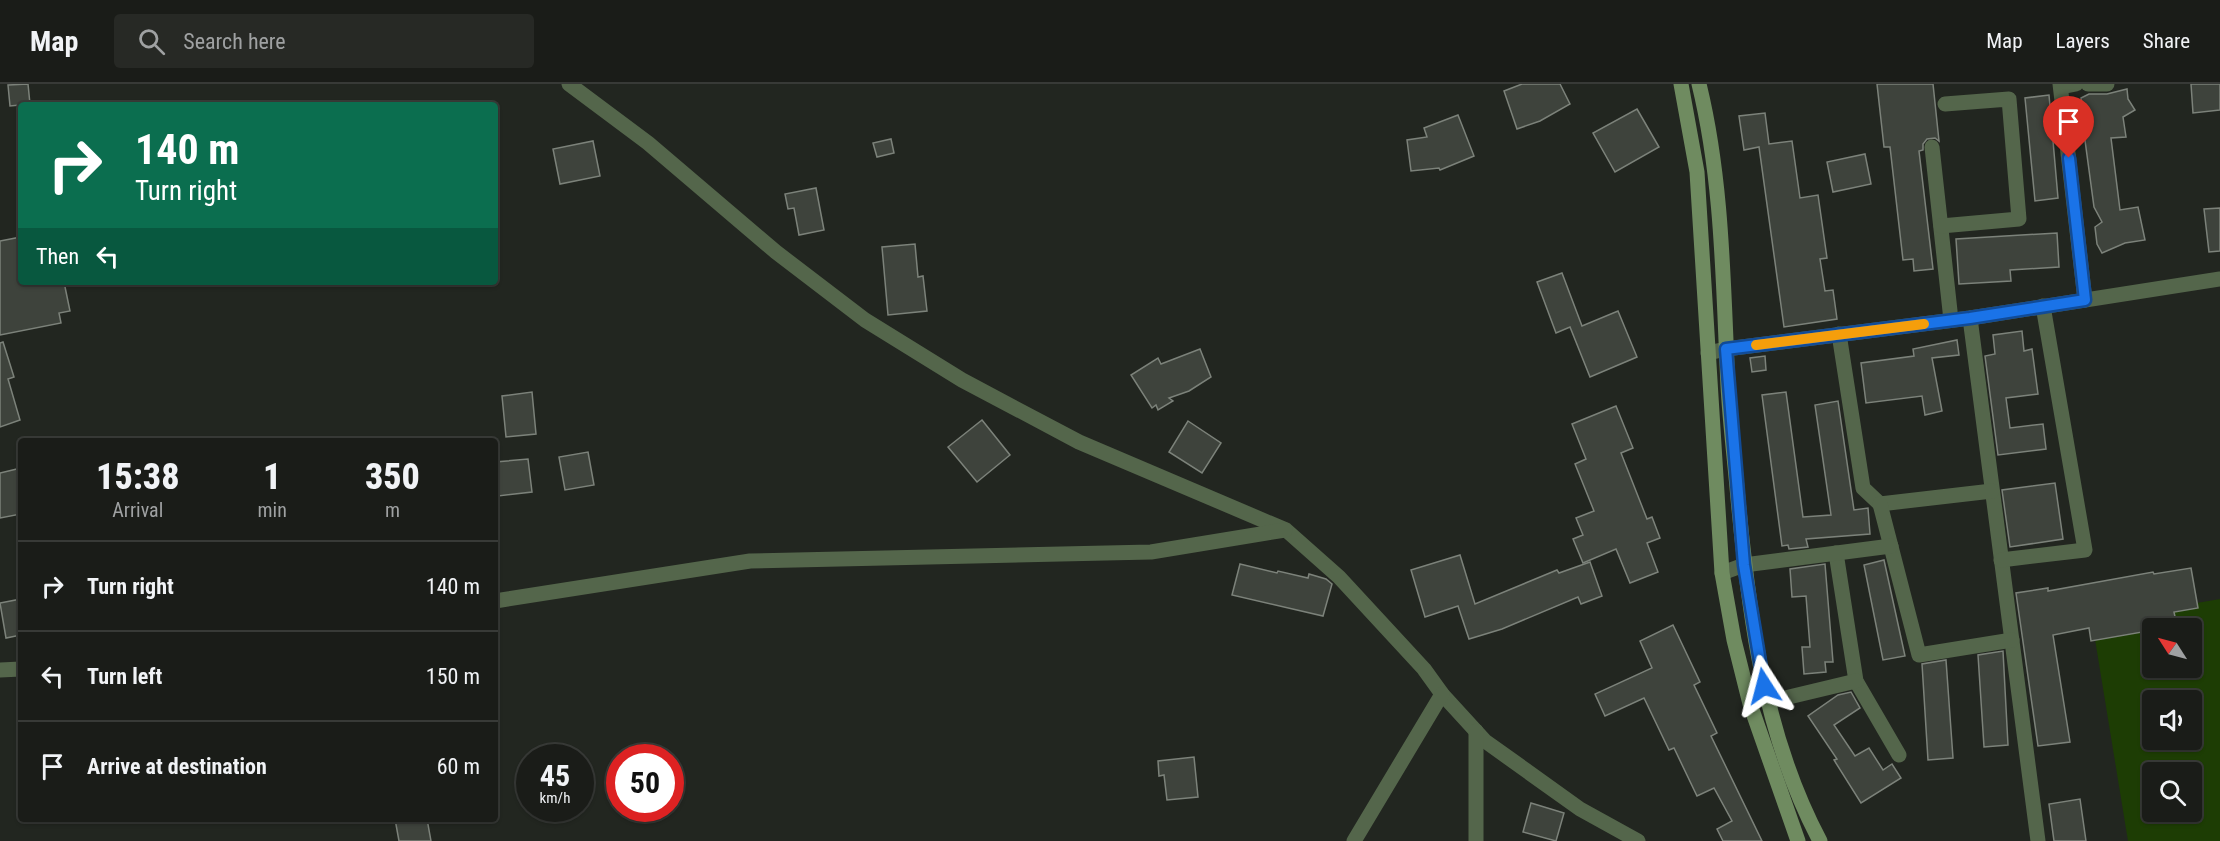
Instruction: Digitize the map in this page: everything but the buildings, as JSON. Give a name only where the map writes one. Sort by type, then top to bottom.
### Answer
[{"type":"main road","points":[[1681,84],[1697,172],[1722,573],[1734,640],[1750,704],[1798,841]]},
{"type":"main road","points":[[1699,84],[1709,126],[1722,255],[1726,349],[1744,565],[1768,702],[1789,774],[1816,840]]},
{"type":"street","points":[[569,84],[648,142],[776,252],[865,320],[962,380],[1079,442],[1286,530],[1339,577],[1424,669],[1442,694],[1485,741],[1580,809],[1638,841]]},
{"type":"street","points":[[2076,84],[2060,85],[2085,300]]},
{"type":"street","points":[[2088,84],[2107,84]]},
{"type":"street","points":[[1941,226],[2019,219],[2009,99],[1946,104]]},
{"type":"street","points":[[1932,147],[1951,320]]},
{"type":"street","points":[[1708,353],[1970,318],[2220,279]]},
{"type":"street","points":[[2001,560],[2085,550],[2043,306]]},
{"type":"street","points":[[1970,318],[2038,841]]},
{"type":"street","points":[[1839,334],[1863,488],[1880,504],[1919,655],[2012,640]]},
{"type":"street","points":[[1880,504],[1992,491]]},
{"type":"street","points":[[498,601],[750,561],[1151,552],[1286,530]]},
{"type":"street","points":[[1722,573],[1744,565],[1891,546]]},
{"type":"street","points":[[1836,553],[1856,681],[1899,755]]},
{"type":"street","points":[[0,670],[18,669]]},
{"type":"street","points":[[1768,702],[1856,681]]},
{"type":"street","points":[[1354,841],[1442,694]]},
{"type":"street","points":[[1476,731],[1476,841]]},
{"type":"green space","points":[[2220,599],[2220,841],[2128,841],[2092,621]]},
{"type":"slow traffic","points":[[1756,345],[1924,324]]},
{"type":"route","points":[[1764,686],[1744,565],[1726,349],[1970,318],[2085,300],[2069,158]]}]
